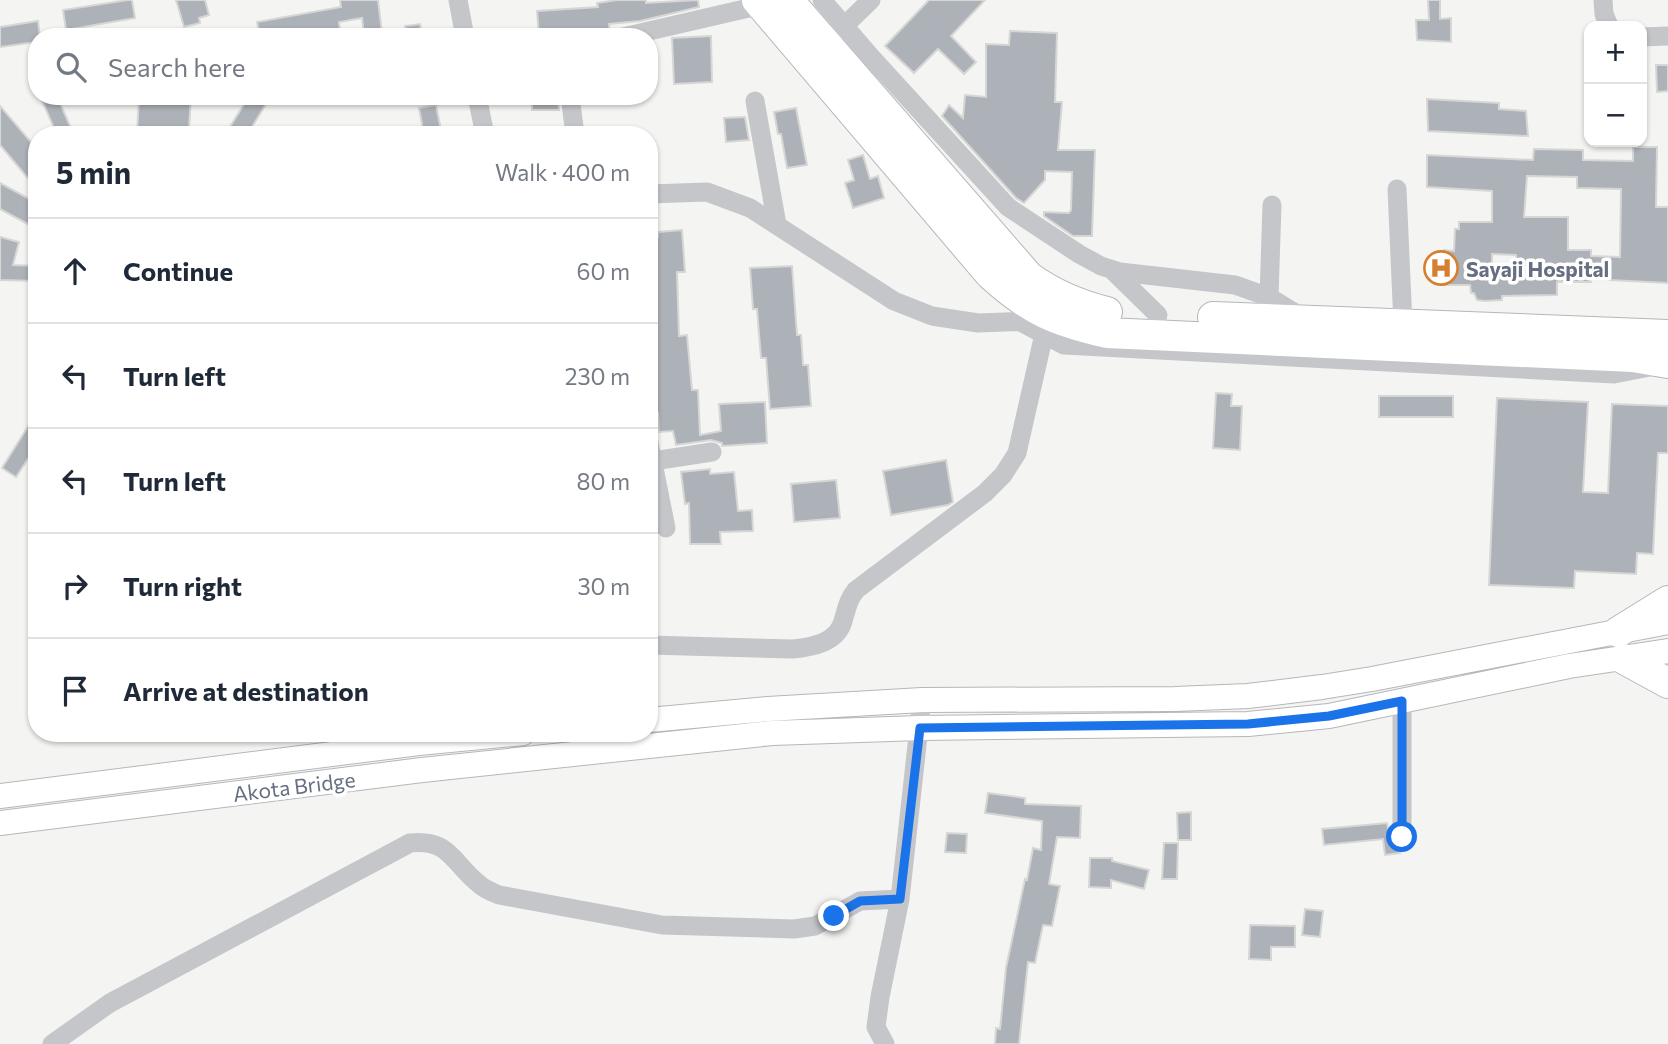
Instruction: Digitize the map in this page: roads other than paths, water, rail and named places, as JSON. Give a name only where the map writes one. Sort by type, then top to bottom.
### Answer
[{"type":"highway","points":[[769,2],[835,35],[1029,277],[1051,293],[1061,320]]},
{"type":"highway","points":[[769,2],[990,274],[1011,293],[1043,314],[1107,332],[1633,357],[1662,345]]},
{"type":"highway","points":[[1061,320],[1109,313],[1309,321],[1403,325],[1662,345]]},
{"type":"highway","points":[[1668,601],[1621,645],[1668,684]]},
{"type":"main road","points":[[1621,645],[1668,622]]},
{"type":"main road","points":[[658,719],[768,709],[922,700],[1175,699],[1248,696],[1621,645],[1668,651]]},
{"type":"main road","name":"Akota Bridge","points":[[0,823],[422,770],[772,733],[920,728],[1248,724],[1329,716],[1569,666],[1621,645]]},
{"type":"main road","points":[[0,796],[426,742]]},
{"type":"street","points":[[458,0],[464,28]]},
{"type":"street","points":[[822,0],[835,35],[1008,206],[1079,254],[1110,269],[1187,281],[1235,285],[1269,298],[1309,321]]},
{"type":"street","points":[[835,35],[871,0]]},
{"type":"street","points":[[1603,0],[1606,21]]},
{"type":"street","points":[[658,29],[769,2]]},
{"type":"street","points":[[1647,37],[1668,36]]},
{"type":"street","points":[[755,101],[777,225]]},
{"type":"street","points":[[480,105],[483,126]]},
{"type":"street","points":[[571,105],[574,126]]},
{"type":"street","points":[[1397,189],[1403,325]]},
{"type":"street","points":[[658,194],[707,192],[750,208],[894,301],[932,316],[978,323],[1061,320],[1017,453],[1003,475],[985,493],[856,590],[848,600],[842,625],[827,641],[812,647],[793,649],[658,645]]},
{"type":"street","points":[[1269,298],[1272,205]]},
{"type":"street","points":[[1110,269],[1158,315]]},
{"type":"street","points":[[658,452],[712,452]]},
{"type":"street","points":[[658,487],[666,528]]},
{"type":"street","points":[[879,1042],[876,1027],[900,899],[922,700]]},
{"type":"street","points":[[1402,701],[1402,837]]},
{"type":"street","points":[[52,1044],[110,1003],[410,843],[429,843],[446,849],[480,886],[499,895],[662,925],[794,929],[815,926],[860,901],[900,899]]},
{"type":"place","name":"Sayaji Hospital","points":[[1441,268]]}]
